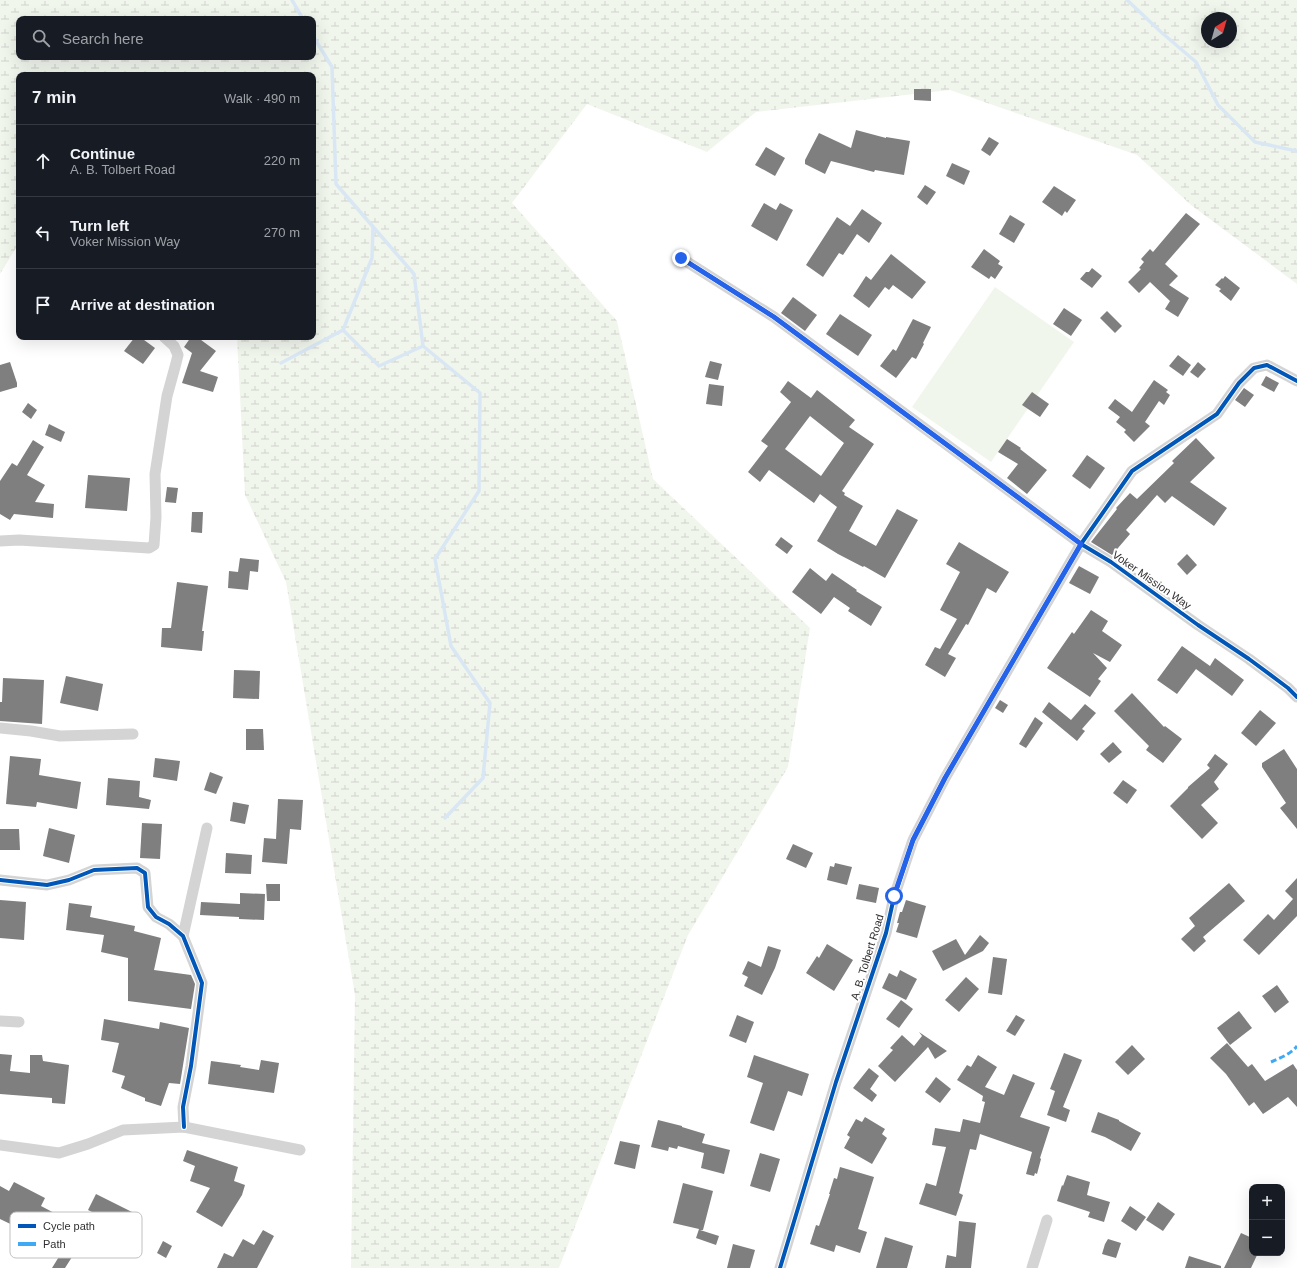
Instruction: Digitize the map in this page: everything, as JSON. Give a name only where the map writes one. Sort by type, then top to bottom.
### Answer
[{"type":"street","name":"Voker Mission Way","points":[[681,258],[774,317],[1081,544],[1111,562],[1198,625],[1249,659],[1288,688],[1297,697]]},
{"type":"street","points":[[0,541],[19,540],[149,548],[154,545],[156,517],[155,474],[167,396],[178,355],[174,346],[167,340]]},
{"type":"street","name":"A. B. Tolbert Road","points":[[780,1268],[836,1082],[886,933],[894,896],[913,840],[945,778],[1081,544],[1132,471],[1217,414],[1239,383],[1254,368],[1267,365],[1297,381]]},
{"type":"street","points":[[0,728],[60,736],[133,734]]},
{"type":"street","points":[[183,936],[207,828]]},
{"type":"street","points":[[0,880],[47,885],[69,880],[94,870],[137,868],[146,873],[148,907],[156,917],[169,924],[183,936],[202,983],[191,1066],[183,1107],[184,1127]]},
{"type":"street","points":[[0,1021],[19,1022]]},
{"type":"street","points":[[0,1145],[59,1153],[88,1144],[123,1130],[184,1127],[300,1150]]},
{"type":"street","points":[[1032,1268],[1047,1220]]},
{"type":"green space","points":[[0,0],[1297,0],[1297,284],[1191,205],[1137,155],[950,90],[756,112],[707,152],[587,104],[512,203],[617,321],[653,479],[810,628],[788,767],[688,935],[559,1268],[351,1268],[355,995],[286,582],[245,495],[237,340],[316,340],[316,72],[16,72],[16,248],[0,274]]},
{"type":"green space","points":[[995,287],[1074,342],[991,462],[912,407]]},
{"type":"building","points":[[914,89],[931,89],[931,101],[914,100]]},
{"type":"building","points":[[856,130],[886,138],[910,141],[904,175],[875,170],[874,172],[831,161],[825,174],[805,164],[805,160],[819,133],[851,148]]},
{"type":"building","points":[[989,137],[999,143],[990,156],[981,150]]},
{"type":"building","points":[[766,147],[785,158],[775,176],[755,165]]},
{"type":"building","points":[[952,163],[970,171],[964,185],[946,176]]},
{"type":"building","points":[[925,185],[936,192],[927,205],[917,197]]},
{"type":"building","points":[[1054,186],[1076,200],[1067,213],[1065,211],[1062,216],[1042,202]]},
{"type":"building","points":[[764,203],[776,210],[780,203],[793,210],[777,241],[751,226]]},
{"type":"building","points":[[862,209],[882,223],[869,243],[857,234],[843,255],[839,253],[823,277],[806,265],[837,217],[850,226]]},
{"type":"building","points":[[1186,213],[1200,224],[1165,264],[1178,276],[1169,285],[1189,298],[1178,317],[1165,309],[1170,301],[1150,282],[1139,293],[1128,282],[1141,269],[1139,268],[1144,262],[1141,259],[1150,249],[1153,252]]},
{"type":"building","points":[[1010,215],[1025,224],[1014,243],[999,234]]},
{"type":"building","points":[[984,249],[1000,261],[998,264],[1003,267],[995,279],[991,276],[989,279],[971,267]]},
{"type":"building","points":[[891,254],[926,282],[912,299],[893,285],[889,290],[885,287],[869,308],[853,296],[866,276],[871,280]]},
{"type":"building","points":[[1092,268],[1102,276],[1092,288],[1080,279]]},
{"type":"building","points":[[1225,276],[1240,288],[1231,301],[1219,291],[1221,289],[1215,285]]},
{"type":"building","points":[[793,297],[817,315],[805,331],[781,313]]},
{"type":"building","points":[[1064,308],[1082,320],[1071,336],[1053,324]]},
{"type":"building","points":[[1107,311],[1122,326],[1115,333],[1100,318]]},
{"type":"building","points":[[840,314],[872,335],[858,356],[826,334]]},
{"type":"building","points":[[913,319],[931,327],[916,359],[912,357],[896,378],[880,366],[893,349],[896,351]]},
{"type":"building","points":[[133,340],[144,340],[155,348],[143,364],[124,351]]},
{"type":"building","points":[[189,340],[201,340],[216,351],[200,371],[218,377],[213,392],[182,383],[192,353],[184,347]]},
{"type":"building","points":[[1178,355],[1191,365],[1183,376],[1169,366]]},
{"type":"building","points":[[710,361],[722,364],[718,380],[705,377]]},
{"type":"building","points":[[10,362],[17,387],[0,392],[0,365]]},
{"type":"building","points":[[1198,362],[1206,369],[1198,378],[1190,372]]},
{"type":"building","points":[[1266,376],[1279,383],[1274,392],[1261,385]]},
{"type":"building","points":[[1154,380],[1168,390],[1166,392],[1170,395],[1164,405],[1159,401],[1145,422],[1150,426],[1134,442],[1124,432],[1126,430],[1116,422],[1120,417],[1108,408],[1115,399],[1132,412]]},
{"type":"building","points":[[788,381],[811,398],[817,390],[855,420],[849,427],[874,444],[842,491],[845,493],[844,495],[863,506],[849,531],[876,546],[897,509],[918,520],[885,578],[838,554],[817,541],[837,507],[820,494],[814,503],[769,470],[760,482],[748,472],[768,446],[761,441],[791,402],[780,392]],"holes":[[[810,416],[844,443],[821,476],[785,449]]]},
{"type":"building","points":[[709,384],[724,386],[722,406],[706,404]]},
{"type":"building","points":[[1244,388],[1254,395],[1245,407],[1235,400]]},
{"type":"building","points":[[1032,392],[1049,404],[1040,417],[1022,405]]},
{"type":"building","points":[[28,403],[37,410],[31,419],[22,412]]},
{"type":"building","points":[[49,424],[65,432],[61,442],[45,435]]},
{"type":"building","points":[[1196,438],[1215,458],[1190,482],[1227,508],[1214,526],[1172,496],[1165,503],[1157,495],[1126,530],[1130,534],[1112,555],[1091,542],[1117,509],[1116,508],[1130,493],[1137,499],[1174,463],[1172,461]]},
{"type":"building","points":[[1007,439],[1021,448],[1020,449],[1047,470],[1027,494],[1007,478],[1018,464],[998,452]]},
{"type":"building","points":[[33,440],[44,447],[27,475],[45,485],[35,502],[54,504],[53,518],[14,514],[10,520],[0,514],[0,481],[12,463],[17,466]]},
{"type":"building","points":[[1087,455],[1105,468],[1090,489],[1072,476]]},
{"type":"building","points":[[88,475],[130,478],[127,511],[85,508]]},
{"type":"building","points":[[167,487],[178,488],[176,503],[165,502]]},
{"type":"building","points":[[192,512],[203,512],[202,533],[191,532]]},
{"type":"building","points":[[781,537],[793,546],[787,554],[775,545]]},
{"type":"building","points":[[959,542],[1009,572],[996,593],[987,588],[968,625],[966,624],[948,654],[956,658],[945,677],[925,665],[935,647],[940,649],[957,619],[940,610],[960,572],[946,564]]},
{"type":"building","points":[[1187,554],[1197,565],[1187,575],[1177,564]]},
{"type":"building","points":[[240,558],[259,560],[258,572],[250,571],[248,590],[228,588],[229,571],[238,572]]},
{"type":"building","points":[[1079,566],[1099,577],[1090,594],[1069,583]]},
{"type":"building","points":[[810,568],[826,581],[832,573],[857,590],[856,591],[882,607],[871,626],[848,611],[850,608],[834,597],[821,614],[792,592]]},
{"type":"building","points":[[177,582],[208,586],[202,631],[204,631],[202,651],[161,647],[162,628],[171,628]]},
{"type":"building","points":[[1091,610],[1108,621],[1102,631],[1122,645],[1110,662],[1093,653],[1107,668],[1098,679],[1101,681],[1090,697],[1047,668],[1072,632],[1074,634]]},
{"type":"building","points":[[1182,646],[1210,666],[1215,658],[1244,680],[1232,696],[1196,669],[1177,694],[1157,680]]},
{"type":"building","points":[[234,670],[260,671],[259,699],[233,698]]},
{"type":"building","points":[[66,676],[103,684],[98,711],[60,703]]},
{"type":"building","points":[[3,678],[44,680],[42,724],[0,721],[0,702],[2,702]]},
{"type":"building","points":[[1132,693],[1164,727],[1165,726],[1182,739],[1163,763],[1146,750],[1149,746],[1114,711]]},
{"type":"building","points":[[1000,700],[1008,705],[1003,713],[995,708]]},
{"type":"building","points":[[1049,702],[1071,720],[1085,704],[1096,713],[1082,729],[1085,731],[1077,741],[1042,712]]},
{"type":"building","points":[[1260,710],[1276,723],[1256,746],[1241,733]]},
{"type":"building","points":[[1035,717],[1043,723],[1026,748],[1019,744]]},
{"type":"building","points":[[246,729],[263,729],[264,750],[246,750]]},
{"type":"building","points":[[1113,742],[1122,752],[1109,763],[1100,754]]},
{"type":"building","points":[[1284,749],[1297,769],[1297,829],[1280,808],[1286,803],[1262,767],[1262,763]]},
{"type":"building","points":[[1215,754],[1228,764],[1214,782],[1219,789],[1201,805],[1218,823],[1202,839],[1170,806],[1188,787],[1210,768],[1207,765]]},
{"type":"building","points":[[10,756],[41,759],[39,775],[81,782],[77,809],[37,802],[36,807],[6,804]]},
{"type":"building","points":[[155,758],[180,761],[177,781],[153,777]]},
{"type":"building","points":[[210,772],[223,777],[216,794],[204,790]]},
{"type":"building","points":[[108,778],[140,781],[139,797],[151,800],[149,809],[106,805]]},
{"type":"building","points":[[1123,780],[1137,790],[1127,804],[1113,793]]},
{"type":"building","points":[[278,799],[303,800],[301,830],[290,829],[287,864],[262,862],[264,838],[276,839]]},
{"type":"building","points":[[233,802],[249,805],[245,824],[230,821]]},
{"type":"building","points":[[142,823],[162,824],[160,859],[140,858]]},
{"type":"building","points":[[49,828],[75,835],[69,863],[43,856]]},
{"type":"building","points":[[0,829],[19,829],[20,850],[0,850]]},
{"type":"building","points":[[793,844],[813,853],[806,868],[786,859]]},
{"type":"building","points":[[226,853],[252,855],[251,874],[225,873]]},
{"type":"building","points":[[835,863],[852,867],[847,885],[827,880],[830,866],[834,867]]},
{"type":"building","points":[[1297,878],[1297,916],[1259,955],[1243,940],[1268,914],[1274,920],[1293,899],[1285,891]]},
{"type":"building","points":[[1229,883],[1245,901],[1203,937],[1206,941],[1194,952],[1181,939],[1195,926],[1189,918]]},
{"type":"building","points":[[266,884],[280,884],[280,901],[267,901]]},
{"type":"building","points":[[859,884],[879,888],[876,903],[856,899]]},
{"type":"building","points":[[240,893],[265,894],[264,920],[200,915],[201,902],[240,904]]},
{"type":"building","points":[[0,900],[26,902],[24,940],[0,938]]},
{"type":"building","points":[[906,900],[926,906],[917,938],[896,932],[900,912],[902,912]]},
{"type":"building","points":[[69,903],[92,906],[90,917],[135,926],[134,931],[161,938],[154,970],[191,975],[195,984],[191,1009],[128,1001],[128,958],[101,952],[104,935],[66,930]]},
{"type":"building","points":[[980,935],[989,943],[983,951],[943,971],[932,951],[956,939],[965,955]]},
{"type":"building","points":[[827,944],[853,960],[834,991],[806,973],[817,956],[819,958]]},
{"type":"building","points":[[768,946],[781,950],[775,968],[762,995],[744,986],[748,977],[742,974],[748,961],[761,967]]},
{"type":"building","points":[[993,957],[1007,959],[1002,995],[988,993]]},
{"type":"building","points":[[900,970],[917,979],[906,1000],[882,988],[889,973],[897,977]]},
{"type":"building","points":[[966,977],[979,989],[959,1012],[945,1000]]},
{"type":"building","points":[[1277,985],[1289,1002],[1275,1013],[1262,996]]},
{"type":"building","points":[[901,1000],[913,1009],[899,1028],[886,1019]]},
{"type":"building","points":[[1239,1011],[1252,1028],[1230,1045],[1217,1028]]},
{"type":"building","points":[[737,1015],[754,1022],[746,1043],[729,1036]]},
{"type":"building","points":[[1016,1015],[1025,1020],[1015,1036],[1006,1031]]},
{"type":"building","points":[[104,1019],[159,1029],[160,1022],[189,1028],[180,1084],[169,1083],[161,1106],[145,1101],[145,1098],[121,1088],[125,1076],[112,1072],[119,1043],[101,1040]]},
{"type":"building","points":[[919,1032],[947,1051],[935,1059],[928,1047],[895,1082],[878,1066],[893,1050],[890,1048],[902,1035],[914,1046],[922,1036]]},
{"type":"building","points":[[1227,1043],[1248,1067],[1252,1064],[1265,1081],[1293,1064],[1297,1070],[1297,1107],[1288,1097],[1263,1114],[1254,1102],[1249,1106],[1226,1074],[1210,1058]]},
{"type":"building","points":[[1132,1045],[1145,1059],[1128,1075],[1115,1062]]},
{"type":"building","points":[[1064,1053],[1082,1060],[1063,1107],[1070,1110],[1066,1122],[1047,1115],[1055,1091],[1050,1089]]},
{"type":"building","points":[[0,1054],[12,1055],[10,1071],[30,1073],[30,1055],[42,1055],[43,1061],[69,1065],[65,1104],[52,1103],[52,1098],[0,1094]]},
{"type":"building","points":[[754,1055],[809,1074],[802,1096],[788,1091],[774,1131],[750,1123],[763,1083],[747,1077]]},
{"type":"building","points":[[978,1055],[997,1067],[985,1087],[1004,1095],[1013,1074],[1035,1083],[1020,1117],[1050,1127],[1040,1158],[1037,1174],[1035,1173],[1034,1176],[1026,1174],[1032,1152],[980,1134],[976,1150],[970,1149],[959,1193],[963,1195],[956,1216],[919,1204],[926,1183],[936,1186],[946,1147],[932,1145],[935,1128],[960,1132],[963,1119],[980,1123],[985,1102],[982,1101],[983,1096],[957,1080],[967,1065],[971,1067]]},
{"type":"building","points":[[261,1060],[279,1063],[274,1093],[208,1084],[211,1061],[241,1065],[240,1067],[259,1070]]},
{"type":"building","points":[[869,1068],[879,1076],[870,1089],[877,1095],[872,1102],[853,1088]]},
{"type":"building","points":[[936,1077],[951,1089],[940,1103],[925,1092]]},
{"type":"building","points":[[1098,1112],[1119,1120],[1141,1133],[1131,1151],[1105,1137],[1091,1132]]},
{"type":"building","points":[[865,1117],[885,1129],[882,1134],[887,1138],[872,1164],[844,1148],[850,1137],[847,1135],[856,1119],[862,1122]]},
{"type":"building","points":[[658,1120],[705,1134],[702,1143],[730,1150],[724,1174],[701,1168],[704,1153],[678,1146],[677,1149],[669,1147],[668,1151],[651,1147]]},
{"type":"building","points":[[620,1141],[640,1145],[635,1169],[614,1164]]},
{"type":"building","points":[[187,1150],[238,1167],[234,1181],[245,1185],[242,1195],[222,1227],[196,1212],[210,1188],[190,1181],[195,1166],[183,1161]]},
{"type":"building","points":[[760,1153],[780,1159],[770,1192],[750,1186]]},
{"type":"building","points":[[840,1167],[874,1177],[858,1229],[867,1232],[860,1253],[836,1245],[834,1252],[810,1244],[816,1225],[819,1226],[834,1178],[837,1179]]},
{"type":"building","points":[[1067,1175],[1090,1182],[1087,1195],[1110,1202],[1104,1222],[1088,1217],[1090,1212],[1057,1201]]},
{"type":"building","points":[[14,1182],[45,1198],[41,1206],[52,1212],[10,1212],[10,1224],[0,1219],[0,1186],[9,1191]]},
{"type":"building","points":[[683,1183],[713,1191],[703,1230],[700,1230],[719,1236],[716,1245],[696,1238],[699,1229],[673,1223]]},
{"type":"building","points":[[96,1194],[132,1212],[92,1212],[88,1210]]},
{"type":"building","points":[[1158,1202],[1175,1214],[1163,1231],[1146,1220]]},
{"type":"building","points":[[1130,1206],[1146,1217],[1136,1231],[1121,1221]]},
{"type":"building","points":[[959,1221],[976,1223],[971,1268],[945,1268],[947,1255],[956,1257]]},
{"type":"building","points":[[263,1230],[274,1236],[257,1268],[217,1268],[224,1253],[233,1257],[243,1239],[254,1245]]},
{"type":"building","points":[[1241,1233],[1249,1237],[1249,1256],[1257,1256],[1251,1268],[1224,1268]]},
{"type":"building","points":[[885,1237],[913,1246],[907,1268],[876,1268]]},
{"type":"building","points":[[1108,1239],[1121,1243],[1116,1258],[1102,1254]]},
{"type":"building","points":[[163,1241],[172,1246],[166,1258],[157,1253]]},
{"type":"building","points":[[733,1244],[755,1250],[750,1268],[727,1268]]},
{"type":"building","points":[[1189,1256],[1221,1266],[1221,1268],[1185,1268]]},
{"type":"building","points":[[58,1258],[71,1258],[65,1268],[52,1268]]},
{"type":"waterway","points":[[292,0],[301,16]]},
{"type":"waterway","points":[[1127,0],[1196,62],[1218,105],[1255,142],[1297,151]]},
{"type":"waterway","points":[[316,41],[332,67],[336,184],[414,274],[423,346],[480,393],[479,491],[435,559],[451,646],[490,703],[483,778],[445,818]]},
{"type":"waterway","points":[[281,363],[343,330],[372,258],[373,227]]},
{"type":"waterway","points":[[343,330],[379,366],[423,346]]},
{"type":"marked path","points":[[1271,1062],[1289,1054],[1297,1046]]},
{"type":"cycle path","points":[[681,258],[774,317],[1081,544],[1111,562],[1198,625],[1249,659],[1288,688],[1297,697]]},
{"type":"cycle path","points":[[780,1268],[836,1082],[886,933],[894,897],[913,840],[945,778],[1081,544],[1132,471],[1217,414],[1239,383],[1254,368],[1267,365],[1297,381]]},
{"type":"cycle path","points":[[0,880],[47,885],[69,880],[94,870],[137,868],[145,873],[148,907],[156,917],[169,924],[183,936],[202,983],[191,1066],[183,1107],[184,1127]]},
{"type":"route","points":[[681,258],[774,317],[1081,544],[945,778],[913,840],[894,896]]}]
